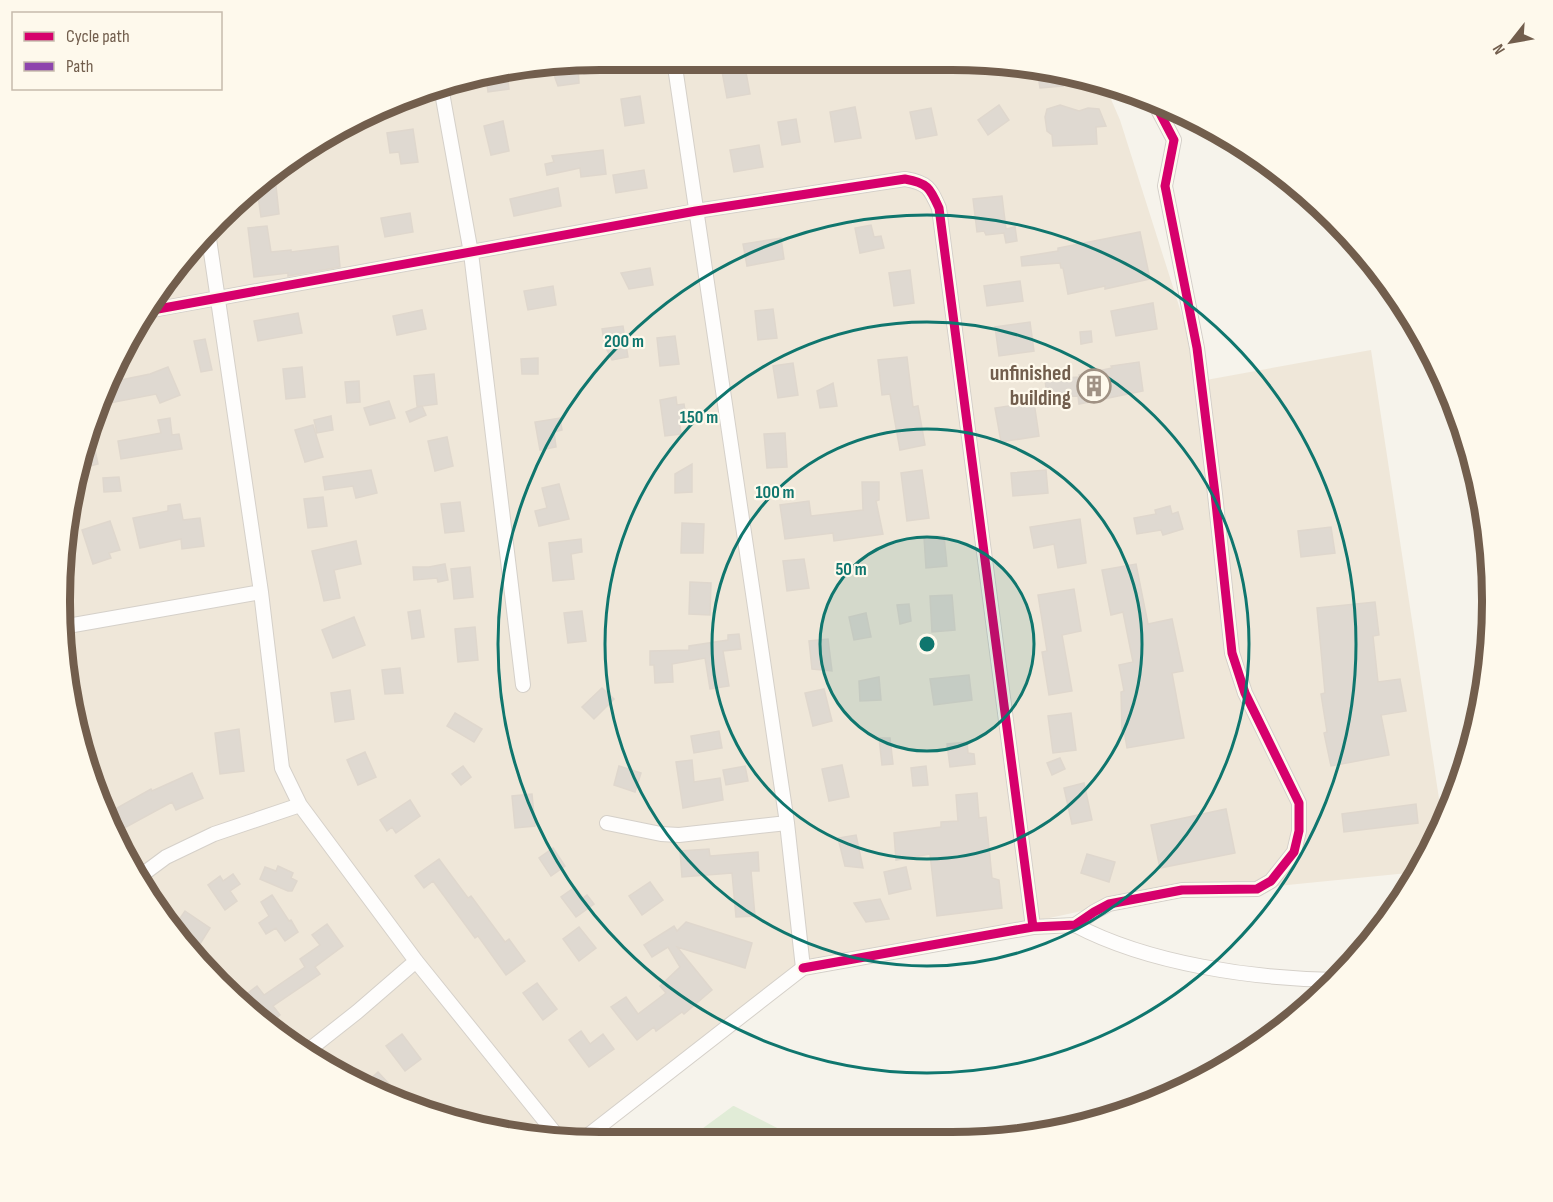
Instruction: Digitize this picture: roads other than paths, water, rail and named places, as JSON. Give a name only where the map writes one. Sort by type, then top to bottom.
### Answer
[{"type":"street","points":[[675,70],[787,823],[803,968]]},
{"type":"street","points":[[442,95],[471,254],[523,685]]},
{"type":"street","points":[[1075,925],[1109,904],[1126,900],[1182,890],[1257,889],[1271,881],[1285,866],[1294,852],[1299,831],[1299,803],[1245,693],[1232,653],[1197,348],[1165,186],[1173,140],[1159,113]]},
{"type":"street","points":[[158,309],[471,254],[696,211],[905,179],[921,182],[932,192],[939,208],[1032,927]]},
{"type":"street","points":[[209,243],[261,592],[282,768],[300,805],[416,961],[551,1129]]},
{"type":"street","points":[[71,625],[261,592]]},
{"type":"street","points":[[146,872],[166,857],[214,834],[300,805]]},
{"type":"street","points":[[607,823],[661,834],[679,835],[787,823]]},
{"type":"street","points":[[593,1132],[803,968],[1032,927],[1075,925],[1102,939],[1177,962],[1294,979],[1323,980]]},
{"type":"street","points":[[313,1046],[416,961]]},
{"type":"place","name":"unfinished building","points":[[1094,386]]}]
